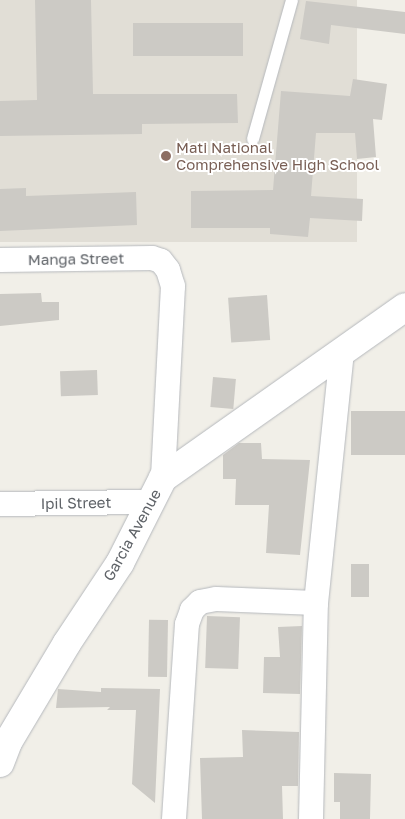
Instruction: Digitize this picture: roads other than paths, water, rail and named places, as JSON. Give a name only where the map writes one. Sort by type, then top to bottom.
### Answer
[{"type":"street","name":"Manga Street","points":[[0,260],[152,258]]},
{"type":"street","name":"Garcia Avenue","points":[[3,749],[67,643],[120,563],[157,490],[173,286],[168,270],[161,261],[152,258]]},
{"type":"street","points":[[157,490],[342,352],[405,308]]},
{"type":"street","points":[[311,819],[316,603],[342,352]]},
{"type":"street","name":"Ipil Street","points":[[0,504],[157,490]]},
{"type":"street","points":[[174,819],[187,624],[192,610],[200,602],[216,599],[316,603]]},
{"type":"lane","points":[[254,138],[292,0]]},
{"type":"place","name":"Mati National Comprehensive High School","points":[[166,156]]}]
